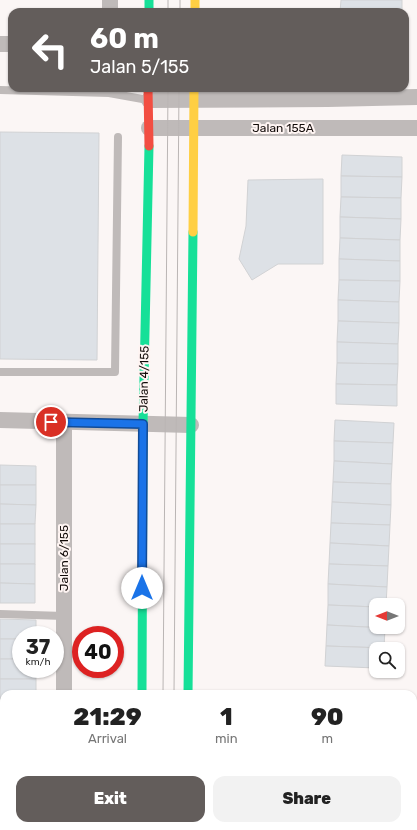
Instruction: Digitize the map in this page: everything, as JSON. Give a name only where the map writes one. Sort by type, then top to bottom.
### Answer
[{"type":"street","points":[[149,94],[194,94],[328,99],[417,97]]},
{"type":"street","name":"Jalan 4/155","points":[[142,690],[143,424],[149,94]]},
{"type":"street","points":[[188,690],[195,128],[194,94]]},
{"type":"street","name":"Jalan 155A","points":[[149,128],[417,128]]},
{"type":"street","points":[[0,420],[191,425]]},
{"type":"street","name":"Jalan 6/155","points":[[64,422],[64,690]]},
{"type":"lane","points":[[73,92],[149,94]]},
{"type":"lane","points":[[0,372],[115,372],[118,137]]},
{"type":"lane","points":[[0,614],[64,616]]},
{"type":"building","points":[[341,0],[402,0],[402,8],[340,8]]},
{"type":"building","points":[[0,132],[99,133],[97,360],[0,359]]},
{"type":"building","points":[[342,155],[402,157],[402,177],[341,176]]},
{"type":"building","points":[[341,176],[402,177],[401,198],[341,197]]},
{"type":"building","points":[[323,179],[323,264],[278,264],[252,280],[239,259],[246,226],[248,180]]},
{"type":"building","points":[[341,197],[401,198],[401,219],[340,217]]},
{"type":"building","points":[[340,217],[401,219],[400,240],[340,238]]},
{"type":"building","points":[[340,238],[400,240],[400,261],[339,259]]},
{"type":"building","points":[[339,259],[400,261],[400,281],[339,280]]},
{"type":"building","points":[[339,280],[400,281],[399,302],[338,300]]},
{"type":"building","points":[[338,300],[399,302],[399,323],[338,321]]},
{"type":"building","points":[[338,321],[399,323],[398,344],[337,342]]},
{"type":"building","points":[[337,342],[398,344],[398,364],[337,363]]},
{"type":"building","points":[[337,363],[398,364],[397,385],[336,384]]},
{"type":"building","points":[[336,384],[397,385],[397,406],[336,404]]},
{"type":"building","points":[[335,420],[394,423],[393,443],[334,441]]},
{"type":"building","points":[[334,441],[393,443],[392,464],[334,461]]},
{"type":"building","points":[[334,461],[392,464],[391,484],[333,482]]},
{"type":"building","points":[[0,465],[36,466],[36,485],[0,485]]},
{"type":"building","points":[[333,482],[391,484],[391,505],[332,502]]},
{"type":"building","points":[[0,485],[36,485],[36,505],[0,504]]},
{"type":"building","points":[[332,502],[391,505],[390,525],[331,523]]},
{"type":"building","points":[[0,504],[36,505],[35,524],[0,524]]},
{"type":"building","points":[[331,523],[390,525],[389,546],[330,543]]},
{"type":"building","points":[[0,524],[35,524],[35,544],[0,544]]},
{"type":"building","points":[[330,543],[389,546],[388,566],[329,564]]},
{"type":"building","points":[[0,544],[35,544],[35,564],[0,564]]},
{"type":"building","points":[[0,564],[35,564],[35,584],[0,583]]},
{"type":"building","points":[[329,564],[388,566],[387,587],[328,584]]},
{"type":"building","points":[[0,583],[35,584],[35,603],[0,603]]},
{"type":"building","points":[[328,584],[387,587],[386,598],[369,598],[369,607],[328,605]]},
{"type":"building","points":[[328,605],[369,607],[369,627],[327,625]]},
{"type":"building","points":[[0,619],[36,620],[36,626],[12,626],[12,639],[0,639]]},
{"type":"building","points":[[327,625],[369,627],[369,634],[385,634],[384,642],[369,642],[369,647],[326,646]]},
{"type":"building","points":[[0,639],[12,639],[12,659],[0,659]]},
{"type":"building","points":[[326,646],[369,647],[369,668],[325,666]]},
{"type":"building","points":[[0,659],[12,659],[12,678],[36,678],[36,679],[0,679]]},
{"type":"building","points":[[0,679],[36,679],[36,690],[0,690]]},
{"type":"tram line","points":[[168,0],[168,8]]},
{"type":"tram line","points":[[180,0],[180,8]]},
{"type":"tram line","points":[[163,690],[168,92]]},
{"type":"tram line","points":[[174,690],[179,92]]},
{"type":"traffic: fast","points":[[149,0],[149,8]]},
{"type":"traffic: fast","points":[[142,690],[143,424],[149,146]]},
{"type":"traffic: fast","points":[[188,690],[193,232]]},
{"type":"traffic: slow","points":[[195,0],[195,8]]},
{"type":"traffic: slow","points":[[193,232],[194,92]]},
{"type":"traffic: jam","points":[[148,92],[149,146]]},
{"type":"route","points":[[51,422],[143,424],[142,588]]}]
